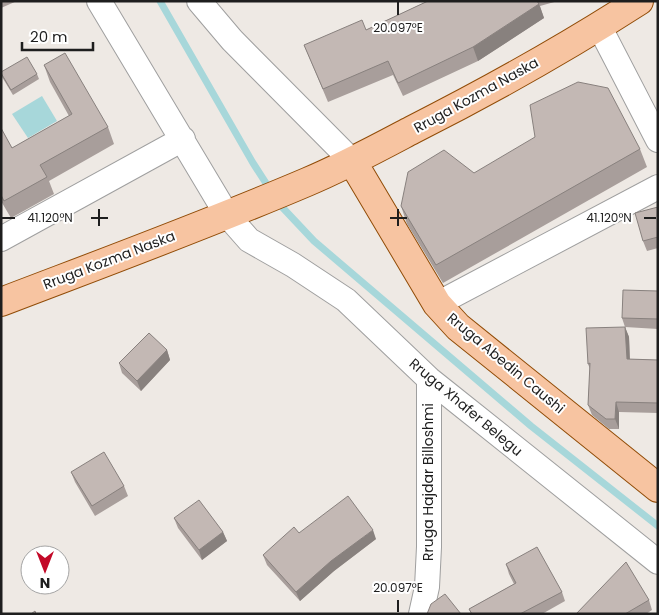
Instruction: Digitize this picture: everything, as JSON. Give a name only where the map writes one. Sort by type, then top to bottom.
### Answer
[{"type":"main road","name":"Rruga Kozma Naska","points":[[1,302],[308,182],[454,109],[600,26],[639,1]]},
{"type":"main road","name":"Rruga Abedin Caushi","points":[[352,161],[437,304],[458,328],[658,488]]},
{"type":"street","name":"Rruga Xhafer Belegu","points":[[100,1],[183,139],[236,211],[249,240],[293,265],[346,300],[429,379],[658,562]]},
{"type":"street","points":[[199,1],[212,18],[245,53],[352,161]]},
{"type":"street","points":[[600,26],[658,140]]},
{"type":"street","points":[[1,238],[183,139]]},
{"type":"street","points":[[437,304],[658,187]]},
{"type":"street","name":"Rruga Hajdar Billoshmi","points":[[421,614],[427,587],[429,547],[429,379]]},
{"type":"water","points":[[42,96],[57,121],[28,138],[12,114]]},
{"type":"building","points":[[428,1],[537,1],[539,4],[473,47],[398,83],[388,61],[323,89],[304,45],[362,20],[366,30]]},
{"type":"building","points":[[65,53],[108,127],[40,165],[47,177],[4,201],[1,195],[1,128],[12,148],[72,114],[44,65]]},
{"type":"building","points":[[27,57],[37,74],[11,90],[1,72]]},
{"type":"building","points":[[578,82],[608,88],[640,149],[436,265],[401,206],[408,172],[444,150],[474,173],[535,137],[530,105]]},
{"type":"building","points":[[658,207],[658,237],[643,241],[635,213]]},
{"type":"building","points":[[623,290],[658,291],[658,319],[622,318]]},
{"type":"building","points":[[625,327],[627,359],[658,360],[658,403],[616,402],[615,419],[606,419],[588,405],[590,363],[588,364],[586,328]]},
{"type":"building","points":[[149,333],[167,350],[137,381],[119,363]]},
{"type":"building","points":[[104,452],[124,486],[92,506],[71,472]]},
{"type":"building","points":[[348,496],[373,530],[331,561],[296,592],[263,555],[294,527],[299,533]]},
{"type":"building","points":[[199,500],[223,532],[199,550],[174,518]]},
{"type":"building","points":[[537,547],[562,592],[520,614],[472,614],[469,609],[516,583],[506,564]]},
{"type":"building","points":[[626,562],[649,600],[625,614],[576,614]]},
{"type":"building","points":[[445,594],[461,614],[427,614],[431,604]]},
{"type":"waterway","points":[[160,1],[271,191]]},
{"type":"waterway","points":[[277,200],[314,241],[531,426],[658,526]]}]
